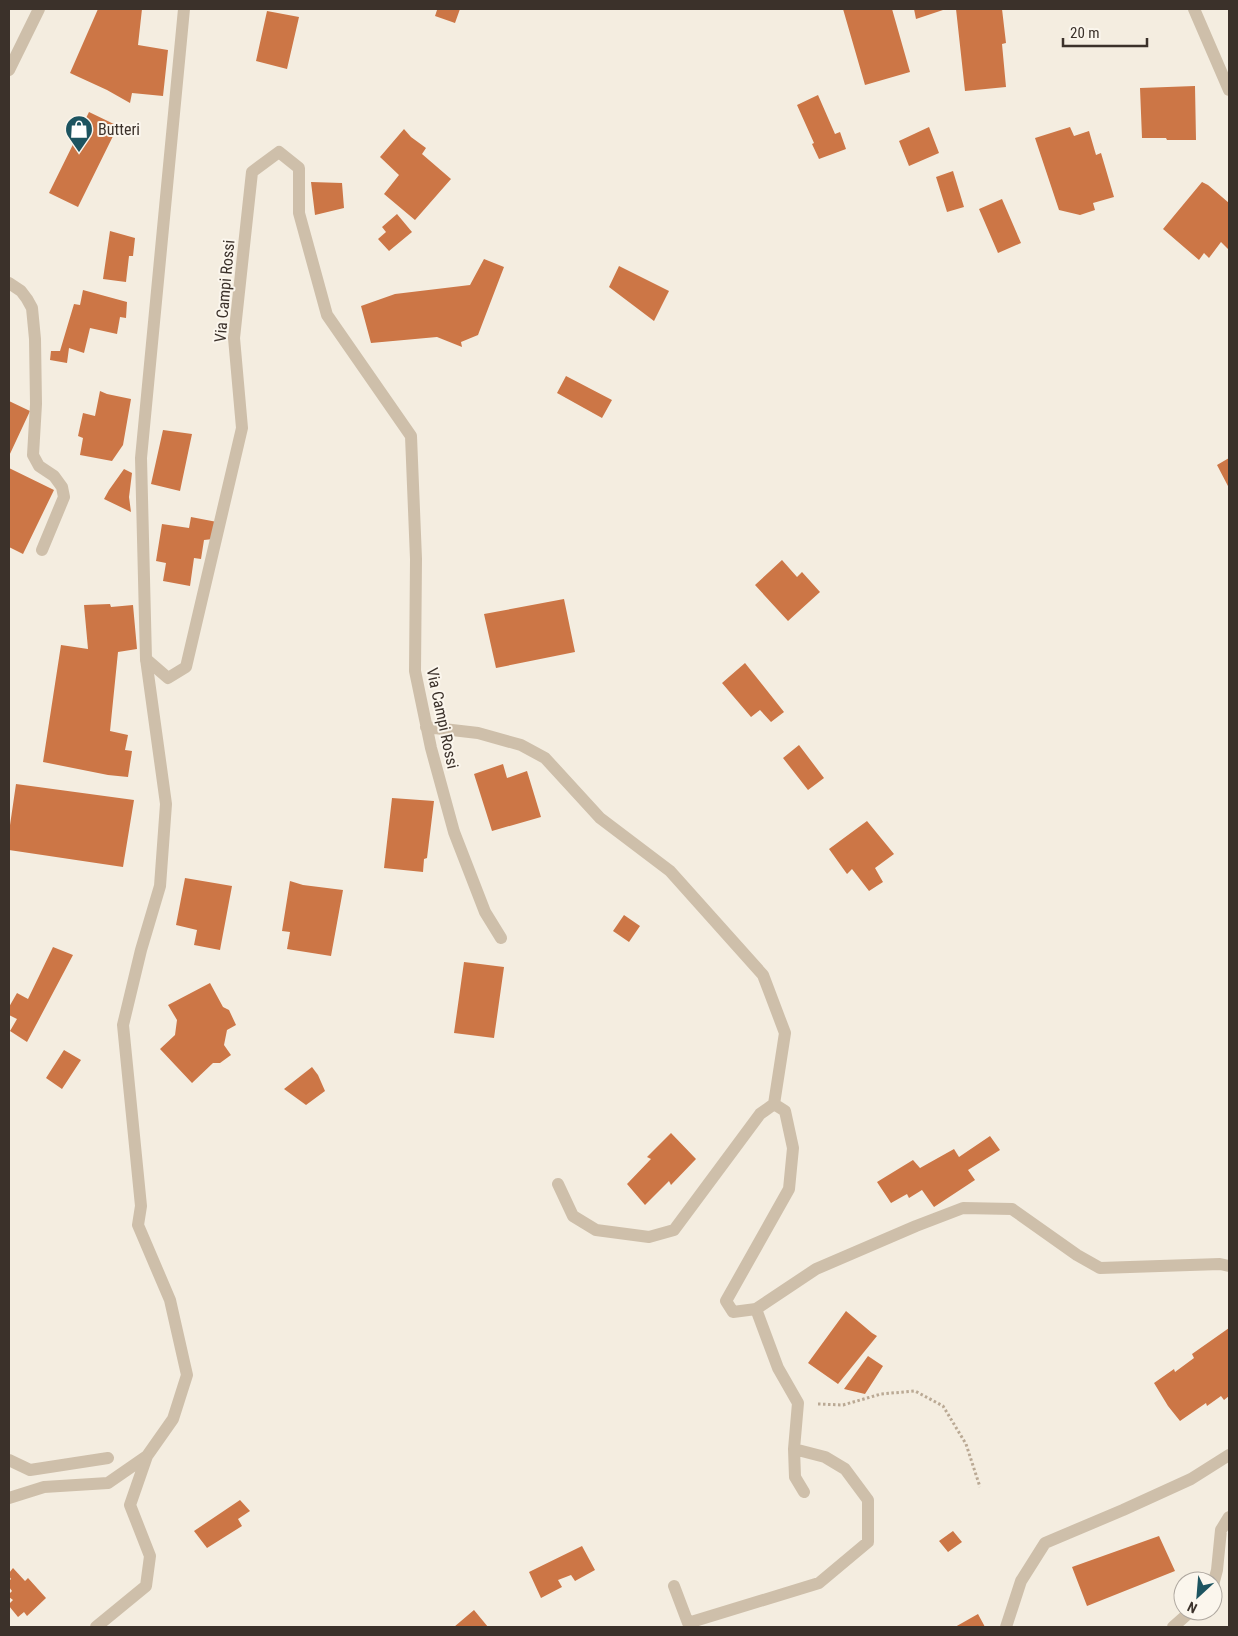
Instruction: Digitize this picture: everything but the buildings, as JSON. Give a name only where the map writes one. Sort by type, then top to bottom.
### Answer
[{"type":"street","points":[[9,70],[39,9]]},
{"type":"street","points":[[96,1627],[146,1586],[150,1556],[130,1505],[147,1456],[173,1419],[186,1376],[170,1300],[138,1225],[141,1206],[123,1026],[141,950],[160,886],[166,804],[146,660],[141,458],[184,9]]},
{"type":"street","points":[[1194,9],[1229,90]]},
{"type":"street","name":"Via Campi Rossi","points":[[146,660],[168,678],[186,667],[242,428],[234,338],[252,172],[279,152],[299,168],[299,213],[327,315],[411,436],[416,559],[415,670],[426,727],[454,832],[485,912],[500,938]]},
{"type":"street","points":[[9,282],[21,292],[32,308],[35,339],[36,404],[33,455],[39,466],[54,476],[62,487],[64,497],[42,550]]},
{"type":"street","points":[[426,727],[478,733],[521,744],[545,758],[600,818],[670,871],[763,975],[785,1033],[774,1104],[760,1114],[674,1230],[648,1237],[596,1230],[573,1216],[558,1184]]},
{"type":"street","points":[[774,1104],[786,1111],[793,1148],[789,1189],[726,1301],[733,1312],[756,1309],[816,1269],[963,1208],[1012,1209],[1077,1255],[1100,1268],[1220,1264],[1229,1266]]},
{"type":"street","points":[[756,1309],[778,1368],[798,1403],[794,1449],[796,1477],[804,1492]]},
{"type":"street","points":[[674,1586],[688,1623],[819,1583],[868,1542],[868,1500],[845,1469],[826,1457],[794,1449]]},
{"type":"street","points":[[1006,1627],[1021,1581],[1044,1543],[1124,1510],[1191,1479],[1229,1455]]},
{"type":"street","points":[[9,1498],[44,1487],[108,1483],[147,1456]]},
{"type":"street","points":[[9,1460],[30,1470],[108,1458]]},
{"type":"street","points":[[1217,1571],[1220,1530],[1229,1517]]},
{"type":"path","points":[[798,1403],[843,1405],[881,1394],[915,1391],[943,1406],[966,1444],[980,1487]]},
{"type":"place","name":"Butteri","points":[[79,153]]}]
